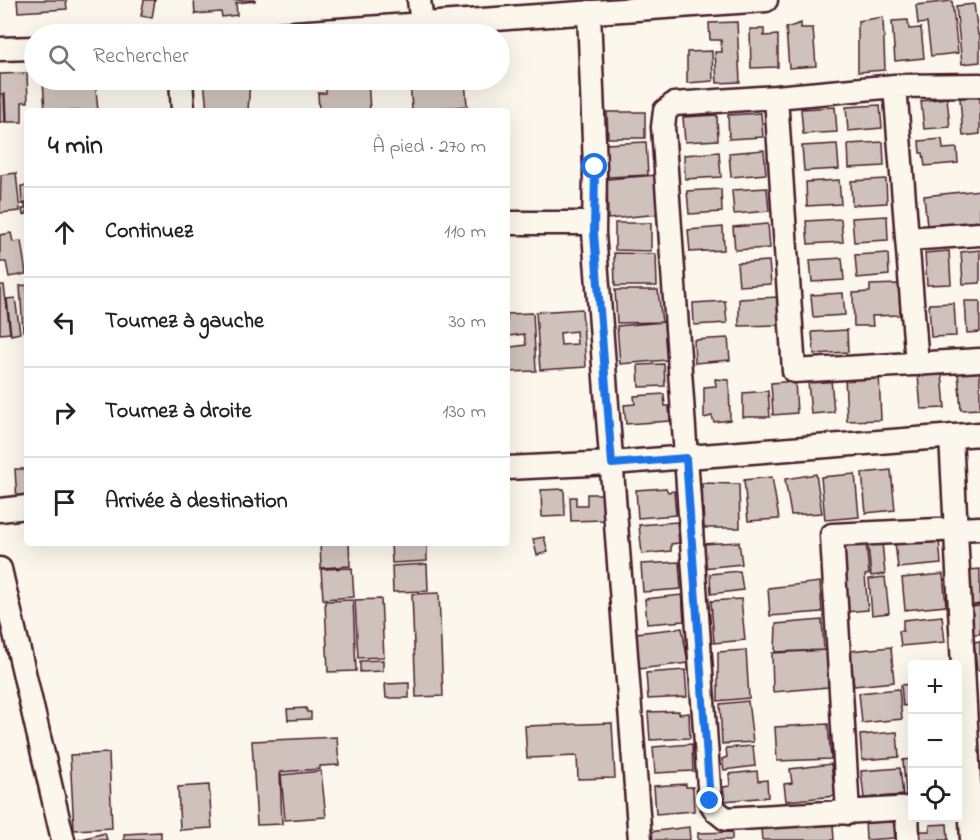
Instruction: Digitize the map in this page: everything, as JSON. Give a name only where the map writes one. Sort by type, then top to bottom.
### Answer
[{"type":"street","points":[[419,0],[422,23]]},
{"type":"street","points":[[409,24],[766,0]]},
{"type":"street","points":[[589,12],[594,223],[640,840]]},
{"type":"street","points":[[0,49],[24,48]]},
{"type":"street","points":[[908,808],[726,819],[716,811],[710,801],[663,127],[665,111],[674,104],[776,98],[895,86],[980,85]]},
{"type":"street","points":[[895,86],[917,364]]},
{"type":"street","points":[[182,90],[183,108]]},
{"type":"street","points":[[776,98],[794,371],[980,360]]},
{"type":"street","points":[[510,223],[594,223]]},
{"type":"street","points":[[907,239],[980,234]]},
{"type":"street","points":[[510,468],[612,464],[980,434]]},
{"type":"street","points":[[951,436],[972,840]]},
{"type":"street","points":[[0,510],[24,507]]},
{"type":"street","points":[[848,813],[832,535],[980,528]]},
{"type":"street","points":[[0,569],[63,840]]},
{"type":"street","points":[[908,840],[909,822]]},
{"type":"building","points":[[17,0],[66,0],[67,9],[18,12]]},
{"type":"building","points":[[144,0],[155,0],[152,18],[141,16]]},
{"type":"building","points":[[194,0],[255,1],[236,3],[237,15],[222,17],[221,12],[195,14]]},
{"type":"building","points":[[952,1],[958,53],[931,56],[927,23],[918,24],[916,5]]},
{"type":"building","points":[[974,4],[978,35],[980,35],[980,62],[962,64],[956,6]]},
{"type":"building","points":[[883,17],[885,70],[858,72],[858,21]]},
{"type":"building","points":[[908,20],[909,29],[921,28],[924,58],[895,61],[892,21]]},
{"type":"building","points":[[737,22],[740,82],[717,83],[715,52],[722,52],[721,40],[710,40],[709,23]]},
{"type":"building","points":[[801,23],[801,28],[813,28],[816,66],[789,68],[786,28]]},
{"type":"building","points":[[750,29],[764,29],[764,36],[778,35],[778,67],[751,68]]},
{"type":"building","points":[[712,51],[713,81],[687,83],[687,52]]},
{"type":"building","points":[[24,73],[24,90],[28,90],[28,102],[22,102],[22,122],[6,122],[5,94],[0,94],[0,74]]},
{"type":"building","points":[[44,90],[96,90],[98,108],[45,108]]},
{"type":"building","points":[[205,90],[249,90],[248,108],[207,108]]},
{"type":"building","points":[[326,90],[369,90],[370,108],[319,108],[318,93],[326,93]]},
{"type":"building","points":[[411,90],[466,90],[467,106],[412,108]]},
{"type":"building","points":[[0,94],[4,94],[5,122],[0,122]]},
{"type":"building","points":[[980,96],[980,134],[963,136],[960,98]]},
{"type":"building","points":[[947,98],[950,127],[924,129],[921,101]]},
{"type":"building","points":[[880,105],[882,128],[848,131],[846,107]]},
{"type":"building","points":[[835,107],[837,132],[803,134],[801,109]]},
{"type":"building","points":[[607,112],[645,112],[645,138],[608,138]]},
{"type":"building","points":[[761,113],[763,137],[729,139],[728,115]]},
{"type":"building","points":[[717,115],[718,140],[685,142],[683,117]]},
{"type":"building","points":[[942,139],[943,149],[957,148],[958,163],[925,166],[923,153],[920,153],[919,141]]},
{"type":"building","points":[[646,142],[648,175],[608,177],[605,144]]},
{"type":"building","points":[[883,142],[884,166],[849,168],[848,144]]},
{"type":"building","points":[[837,144],[839,169],[804,171],[802,146]]},
{"type":"building","points":[[764,150],[766,174],[731,177],[729,153]]},
{"type":"building","points":[[719,152],[721,177],[685,179],[684,155]]},
{"type":"building","points":[[16,173],[20,211],[0,213],[1,175]]},
{"type":"building","points":[[657,175],[660,214],[608,219],[607,179]]},
{"type":"building","points":[[886,179],[887,203],[852,205],[851,181]]},
{"type":"building","points":[[839,180],[841,204],[807,206],[806,182]]},
{"type":"building","points":[[21,186],[24,186],[24,203],[22,204]]},
{"type":"building","points":[[767,188],[769,211],[734,214],[732,190]]},
{"type":"building","points":[[721,189],[722,212],[689,214],[687,191]]},
{"type":"building","points":[[980,190],[980,221],[927,226],[924,196]]},
{"type":"building","points":[[887,216],[888,240],[854,242],[852,218]]},
{"type":"building","points":[[841,219],[843,242],[808,244],[806,221]]},
{"type":"building","points":[[615,223],[651,223],[651,251],[615,250]]},
{"type":"building","points":[[768,224],[770,248],[735,250],[733,227]]},
{"type":"building","points":[[723,227],[724,250],[690,252],[688,230]]},
{"type":"building","points":[[11,233],[13,242],[21,241],[24,274],[9,277],[6,262],[0,262],[0,235]]},
{"type":"building","points":[[980,250],[980,283],[963,284],[961,252]]},
{"type":"building","points":[[949,251],[951,284],[927,285],[925,253]]},
{"type":"building","points":[[614,253],[656,254],[657,286],[615,286]]},
{"type":"building","points":[[888,253],[889,275],[857,278],[855,255]]},
{"type":"building","points":[[842,258],[844,280],[812,282],[810,260]]},
{"type":"building","points":[[769,261],[771,284],[739,286],[737,263]]},
{"type":"building","points":[[899,284],[900,315],[872,316],[873,326],[854,326],[853,293],[870,292],[870,285]]},
{"type":"building","points":[[0,285],[4,285],[10,333],[0,334]]},
{"type":"building","points":[[24,285],[24,331],[23,331],[20,286]]},
{"type":"building","points":[[615,290],[658,290],[662,322],[617,323]]},
{"type":"building","points":[[843,293],[845,315],[813,317],[811,295]]},
{"type":"building","points":[[778,297],[779,325],[739,326],[739,299]]},
{"type":"building","points":[[15,298],[20,333],[11,335],[7,299]]},
{"type":"building","points":[[725,301],[727,323],[694,325],[693,303]]},
{"type":"building","points":[[965,301],[980,301],[980,332],[967,333]]},
{"type":"building","points":[[954,303],[956,336],[931,337],[929,304]]},
{"type":"building","points":[[582,309],[586,367],[540,370],[536,312]],"holes":[[[576,331],[577,344],[561,345],[560,333]]]},
{"type":"building","points":[[533,313],[536,371],[510,372],[510,342],[511,347],[526,345],[524,334],[510,336],[510,314]]},
{"type":"building","points":[[664,322],[667,360],[620,364],[617,326]]},
{"type":"building","points":[[847,330],[848,352],[814,354],[812,332]]},
{"type":"building","points":[[728,338],[730,360],[695,363],[694,340]]},
{"type":"building","points":[[664,364],[665,386],[639,387],[638,365]]},
{"type":"building","points":[[980,370],[980,409],[961,410],[958,372]]},
{"type":"building","points":[[942,373],[945,408],[921,409],[918,375]]},
{"type":"building","points":[[879,374],[881,420],[847,421],[845,376]]},
{"type":"building","points":[[715,379],[729,380],[730,420],[714,422],[712,416],[704,418],[704,387],[716,386]]},
{"type":"building","points":[[831,379],[834,412],[811,414],[808,381]]},
{"type":"building","points":[[795,381],[797,413],[773,415],[771,383]]},
{"type":"building","points":[[768,391],[770,417],[743,417],[743,393]]},
{"type":"building","points":[[664,394],[665,406],[669,406],[670,421],[626,424],[624,405],[635,404],[634,396]]},
{"type":"building","points":[[15,469],[24,469],[24,500],[17,501]]},
{"type":"building","points":[[891,470],[895,510],[866,513],[862,473]]},
{"type":"building","points":[[816,474],[822,513],[791,515],[785,479]]},
{"type":"building","points":[[855,474],[859,517],[825,520],[821,477]]},
{"type":"building","points":[[772,477],[779,519],[748,521],[744,480]]},
{"type":"building","points":[[702,483],[739,484],[740,528],[704,528]]},
{"type":"building","points":[[666,488],[668,492],[674,491],[676,515],[638,518],[636,490]]},
{"type":"building","points":[[564,489],[565,516],[542,517],[541,490]]},
{"type":"building","points":[[587,494],[602,494],[603,520],[571,521],[570,497],[576,497],[576,505],[587,505]]},
{"type":"building","points":[[677,522],[679,543],[671,544],[671,551],[642,554],[639,525]]},
{"type":"building","points":[[544,537],[548,552],[537,555],[533,539]]},
{"type":"building","points":[[939,539],[941,564],[898,568],[895,543]]},
{"type":"building","points":[[739,542],[742,564],[703,568],[701,544]]},
{"type":"building","points":[[866,542],[869,574],[865,575],[868,610],[845,612],[838,545]]},
{"type":"building","points":[[882,542],[885,574],[871,576],[868,544]]},
{"type":"building","points":[[320,546],[349,546],[350,566],[321,568]]},
{"type":"building","points":[[391,546],[427,546],[427,561],[392,563]]},
{"type":"building","points":[[679,562],[681,589],[643,592],[641,564]]},
{"type":"building","points":[[427,564],[428,591],[393,592],[392,566]]},
{"type":"building","points":[[352,568],[354,597],[323,599],[321,569]]},
{"type":"building","points":[[980,569],[980,604],[968,606],[969,570]]},
{"type":"building","points":[[740,571],[743,590],[711,594],[710,574]]},
{"type":"building","points":[[943,574],[946,606],[905,610],[902,578]]},
{"type":"building","points":[[885,577],[889,613],[872,615],[869,579]]},
{"type":"building","points":[[820,582],[822,612],[770,616],[768,588]]},
{"type":"building","points":[[439,593],[443,696],[416,697],[412,594]]},
{"type":"building","points":[[682,595],[684,621],[647,624],[645,599]]},
{"type":"building","points":[[381,599],[384,657],[358,658],[355,600]]},
{"type":"building","points":[[741,599],[745,640],[714,643],[711,601]]},
{"type":"building","points":[[353,600],[356,671],[328,672],[325,601]]},
{"type":"building","points":[[980,606],[980,634],[972,634],[972,607]]},
{"type":"building","points":[[942,616],[945,642],[901,646],[899,631],[903,631],[903,620]]},
{"type":"building","points":[[822,620],[824,650],[775,652],[776,624]]},
{"type":"building","points":[[682,628],[688,663],[639,669],[636,633]]},
{"type":"building","points":[[980,641],[980,670],[977,670],[974,642]]},
{"type":"building","points":[[891,647],[894,682],[854,686],[850,651]]},
{"type":"building","points":[[746,650],[749,698],[718,701],[718,652]]},
{"type":"building","points":[[827,650],[828,687],[773,692],[772,653]]},
{"type":"building","points":[[383,660],[383,671],[360,672],[360,661]]},
{"type":"building","points":[[685,670],[687,697],[648,699],[646,673]]},
{"type":"building","points":[[409,683],[409,698],[386,698],[385,684]]},
{"type":"building","points":[[908,684],[908,705],[903,706],[901,685]]},
{"type":"building","points":[[899,689],[902,719],[862,723],[859,693]]},
{"type":"building","points":[[748,701],[753,742],[722,744],[720,704]]},
{"type":"building","points":[[306,708],[307,712],[311,712],[311,719],[288,720],[287,709]]},
{"type":"building","points":[[679,711],[679,714],[689,713],[690,738],[650,740],[648,712]]},
{"type":"building","points":[[612,723],[615,778],[578,779],[577,756],[527,758],[525,726]]},
{"type":"building","points":[[828,724],[831,759],[777,761],[775,727]]},
{"type":"building","points":[[897,732],[899,757],[862,760],[860,735]]},
{"type":"building","points":[[337,737],[339,765],[280,772],[282,824],[257,825],[252,741]]},
{"type":"building","points":[[692,744],[693,771],[655,773],[653,747]]},
{"type":"building","points":[[753,746],[755,766],[724,770],[722,759],[727,757],[726,748]]},
{"type":"building","points":[[109,753],[112,828],[74,830],[70,755]]},
{"type":"building","points":[[908,759],[908,797],[906,797],[903,760]]},
{"type":"building","points":[[831,764],[835,796],[786,801],[784,784],[792,783],[790,769]]},
{"type":"building","points":[[900,768],[903,795],[864,798],[861,771]]},
{"type":"building","points":[[321,771],[326,817],[285,820],[281,775]]},
{"type":"building","points":[[757,771],[758,781],[767,780],[768,797],[725,801],[723,787],[730,786],[729,774]]},
{"type":"building","points":[[686,784],[686,787],[693,787],[694,811],[656,814],[654,786]]},
{"type":"building","points":[[209,785],[212,828],[180,830],[178,787]]},
{"type":"building","points":[[893,818],[895,838],[866,840],[865,820]]},
{"type":"building","points":[[947,824],[948,840],[920,840],[920,831],[930,831],[930,825]]},
{"type":"building","points":[[833,825],[834,840],[762,840],[761,829]]},
{"type":"building","points":[[689,827],[690,840],[650,840],[649,832]]},
{"type":"building","points":[[161,832],[161,840],[124,840],[124,834]]},
{"type":"building","points":[[732,832],[732,840],[698,840],[698,833]]},
{"type":"building","points":[[105,833],[107,840],[78,840]]},
{"type":"route","points":[[595,167],[594,233],[612,464],[686,458],[710,801]]}]
